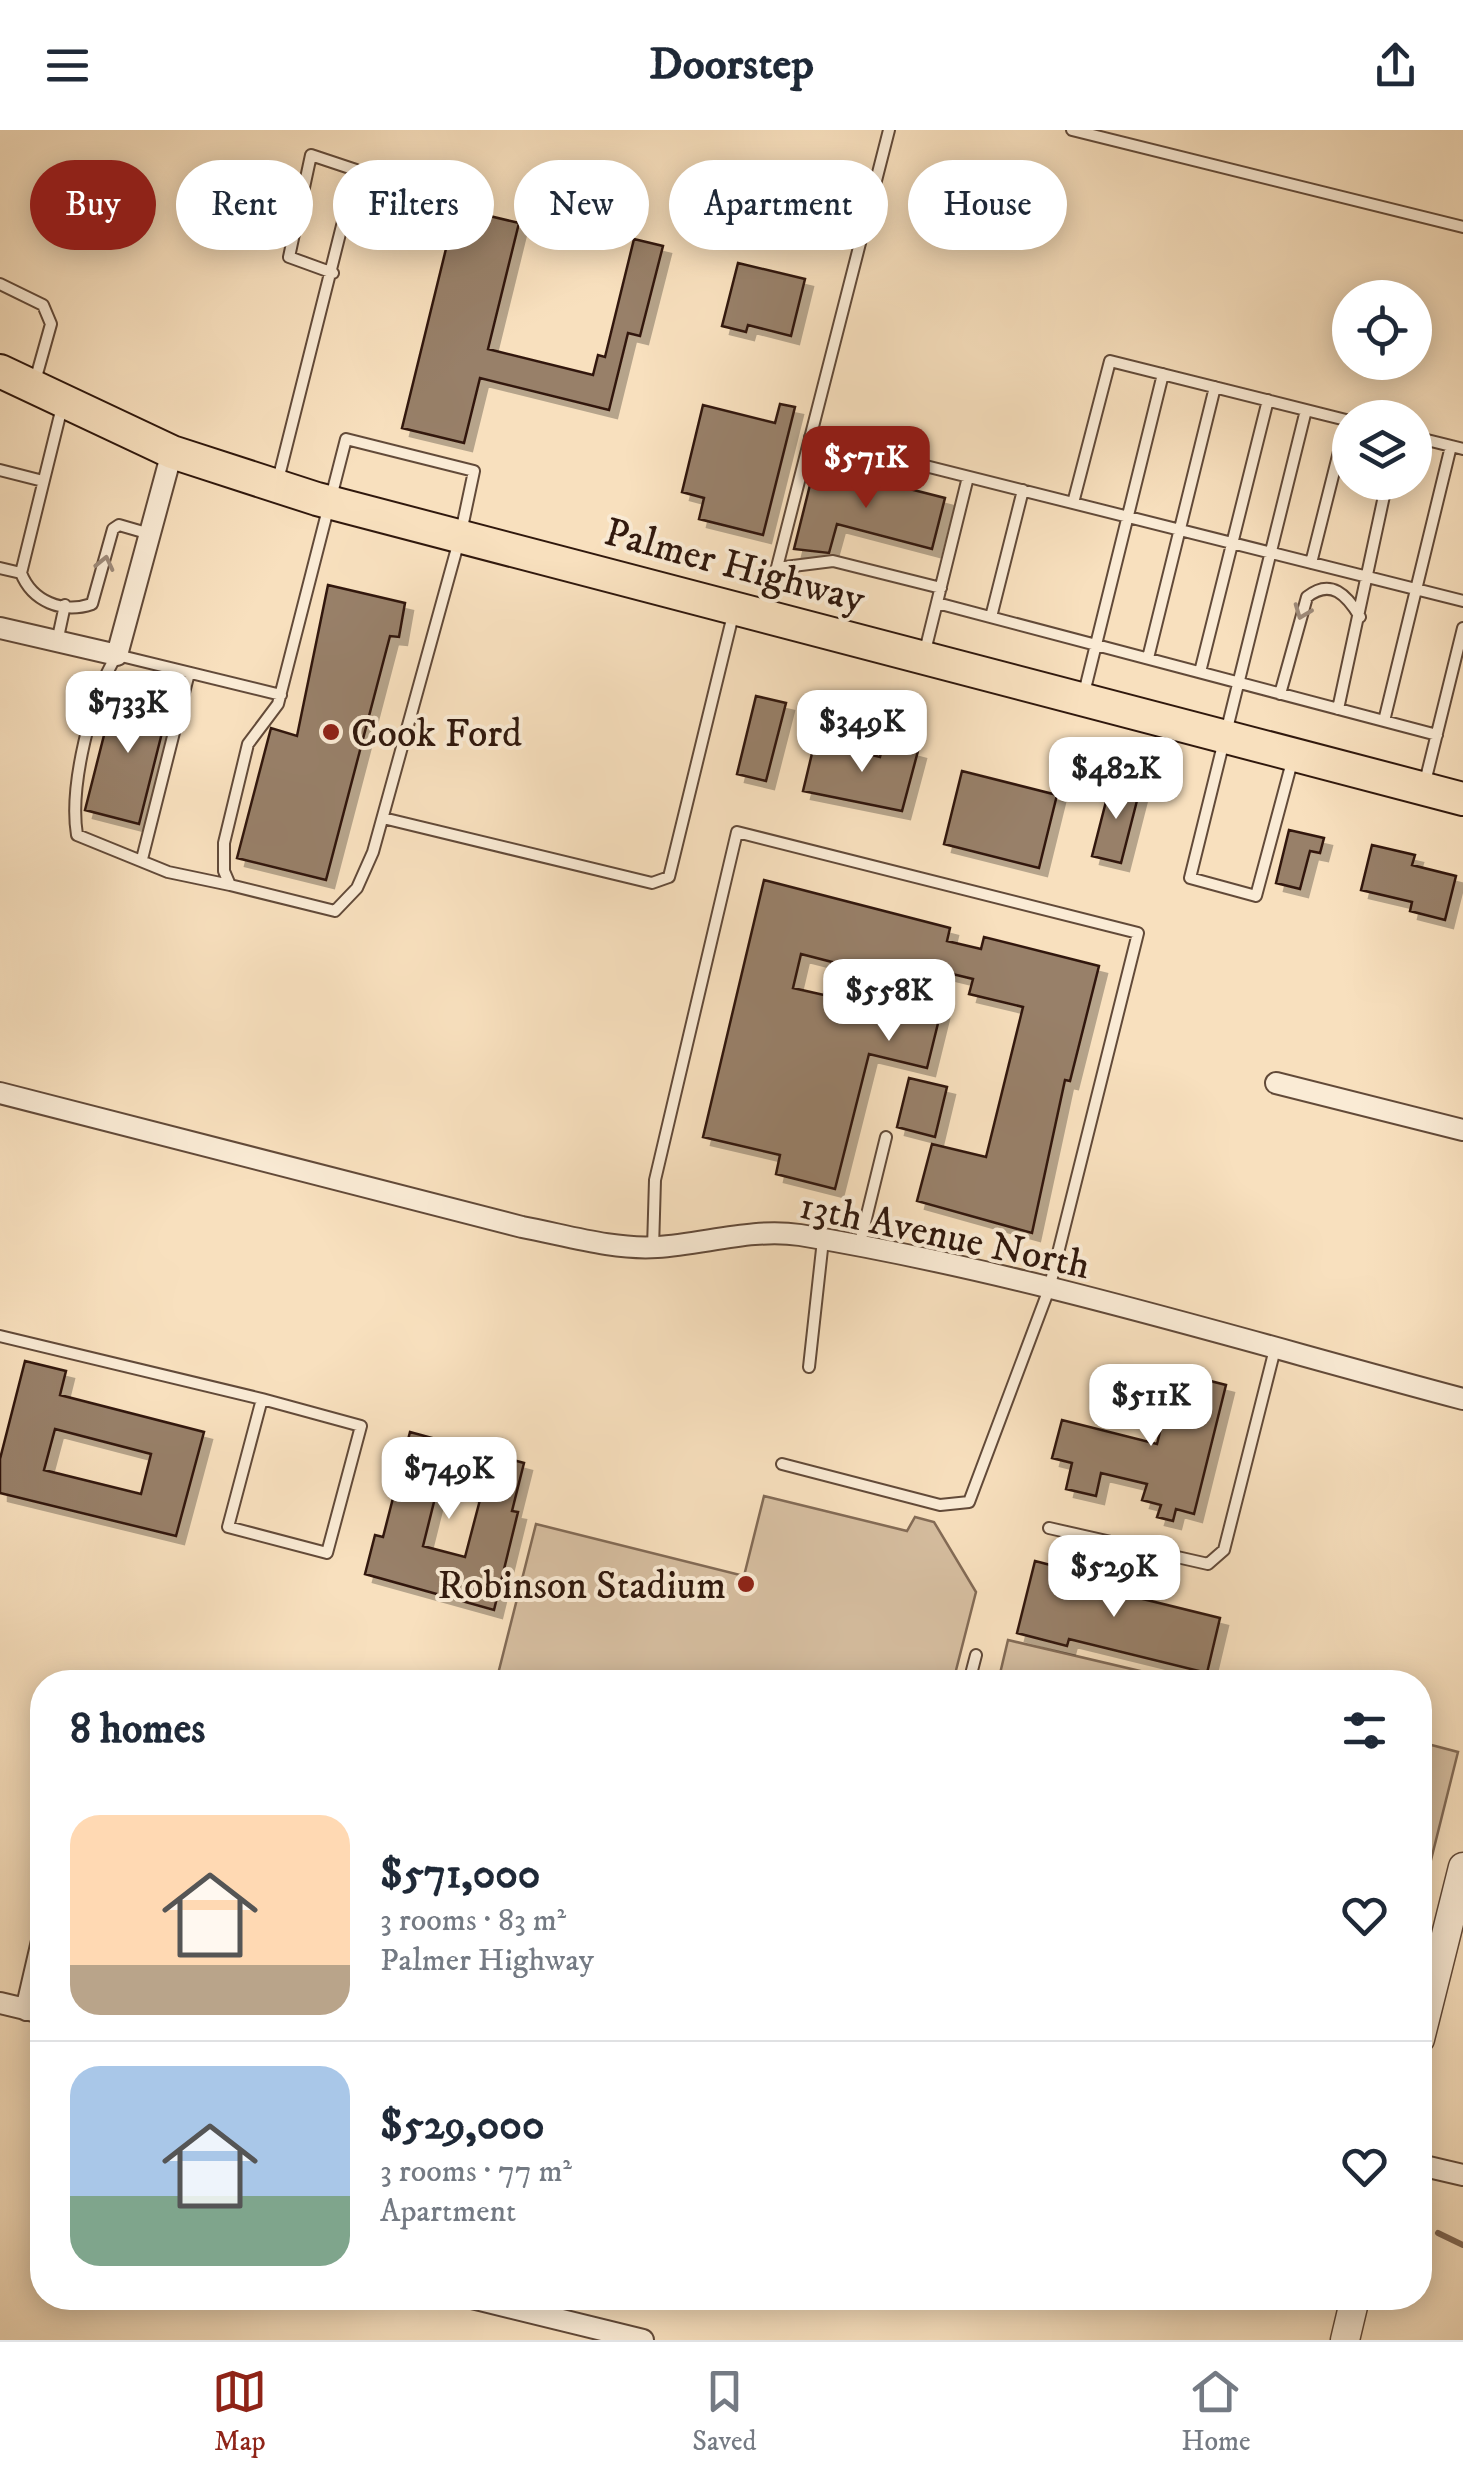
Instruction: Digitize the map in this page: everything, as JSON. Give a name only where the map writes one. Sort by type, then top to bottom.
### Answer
[{"type":"main road","name":"Palmer Highway","points":[[0,371],[172,452],[332,504],[1463,799]]},
{"type":"street","points":[[0,628],[117,656],[172,452]]},
{"type":"street","points":[[1276,1082],[1463,1130]]},
{"type":"street","name":"13th Avenue North","points":[[0,1093],[522,1227],[653,1248],[770,1232],[823,1240],[1049,1289],[1463,1399]]},
{"type":"street","points":[[1432,1990],[1463,1867]]},
{"type":"street","points":[[0,2003],[30,2010]]},
{"type":"street","points":[[1432,2168],[1463,2175]]},
{"type":"street","points":[[521,2310],[642,2340]]},
{"type":"street","points":[[1344,2340],[1352,2310]]},
{"type":"lane","points":[[383,818],[652,883],[668,877],[750,612],[777,568],[889,130]]},
{"type":"lane","points":[[1072,130],[1463,227]]},
{"type":"lane","points":[[276,486],[333,273],[356,170],[311,155],[289,257],[333,273]]},
{"type":"lane","points":[[0,284],[44,305],[51,324],[33,387]]},
{"type":"lane","points":[[1072,503],[1110,361],[1332,416]]},
{"type":"lane","points":[[1082,699],[1163,374]]},
{"type":"lane","points":[[1148,658],[1215,387]]},
{"type":"lane","points":[[1200,672],[1268,400]]},
{"type":"lane","points":[[64,401],[21,573],[29,593],[80,608],[92,604],[113,529],[120,525],[150,534]]},
{"type":"lane","points":[[1294,754],[1256,896],[1190,878],[1306,410]]},
{"type":"lane","points":[[810,436],[1463,601]]},
{"type":"lane","points":[[230,885],[224,871],[224,842],[248,744],[280,695],[346,440],[474,471],[383,818],[357,888],[335,911],[168,872],[77,834],[73,807],[102,679],[117,656],[280,695]]},
{"type":"lane","points":[[1384,721],[1457,448],[1432,441]]},
{"type":"lane","points":[[0,470],[44,481]]},
{"type":"lane","points":[[924,658],[968,476]]},
{"type":"lane","points":[[1311,563],[1332,482]]},
{"type":"lane","points":[[991,618],[1022,490]]},
{"type":"lane","points":[[1338,709],[1383,500]]},
{"type":"lane","points":[[777,568],[833,561],[941,588]]},
{"type":"lane","points":[[0,568],[21,573]]},
{"type":"lane","points":[[1280,694],[1307,597],[1316,590],[1334,589],[1349,598],[1360,616]]},
{"type":"lane","points":[[937,603],[1437,735]]},
{"type":"lane","points":[[57,642],[64,605]]},
{"type":"lane","points":[[1423,788],[1463,628]]},
{"type":"lane","points":[[142,858],[189,673]]},
{"type":"lane","points":[[653,1248],[655,1180],[737,832],[1138,933],[1049,1289],[968,1502],[940,1506],[782,1464]]},
{"type":"lane","points":[[859,1248],[886,1137]]},
{"type":"lane","points":[[809,1367],[823,1240]]},
{"type":"lane","points":[[0,1336],[262,1400],[360,1426],[327,1553],[228,1527],[262,1400]]},
{"type":"lane","points":[[1049,1528],[1208,1564],[1218,1558],[1224,1550],[1275,1349]]},
{"type":"lane","points":[[972,1670],[976,1656]]},
{"type":"shaded area","name":"Robinson Stadium","points":[[764,1496],[907,1531],[915,1517],[934,1522],[976,1592],[956,1670],[499,1670],[536,1524],[744,1576]]},
{"type":"shaded area","points":[[1008,1640],[1136,1670],[1001,1670]]},
{"type":"shaded area","points":[[1432,1745],[1458,1752],[1432,1856]]},
{"type":"building","points":[[494,217],[514,222],[514,243],[488,349],[593,375],[598,355],[605,357],[631,250],[649,250],[649,243],[663,246],[640,336],[628,333],[609,410],[480,378],[464,443],[402,428],[446,250],[494,250]]},
{"type":"building","points":[[738,263],[805,279],[791,336],[748,325],[746,332],[722,326]]},
{"type":"building","points":[[780,404],[795,407],[763,535],[699,519],[704,498],[682,492],[703,405],[775,423]]},
{"type":"building","points":[[815,465],[945,498],[932,549],[837,524],[829,553],[794,549]]},
{"type":"building","name":"Cook Ford","points":[[328,585],[405,603],[399,637],[390,636],[326,880],[237,858],[271,728],[297,736]]},
{"type":"building","points":[[116,688],[170,701],[139,824],[85,810]]},
{"type":"building","points":[[756,696],[786,703],[766,781],[737,774]]},
{"type":"building","points":[[815,741],[880,757],[884,742],[918,751],[902,811],[803,791]]},
{"type":"building","points":[[962,771],[1057,795],[1039,868],[944,844]]},
{"type":"building","points":[[1111,782],[1140,789],[1121,863],[1092,856]]},
{"type":"building","points":[[1289,830],[1324,838],[1320,853],[1310,851],[1300,889],[1276,883]]},
{"type":"building","points":[[1372,845],[1415,855],[1412,865],[1456,876],[1445,920],[1410,911],[1412,902],[1361,890]]},
{"type":"building","points":[[764,880],[950,928],[947,941],[981,949],[984,937],[1099,966],[1070,1081],[1065,1080],[1032,1233],[917,1201],[932,1144],[986,1157],[1023,1007],[969,994],[973,979],[940,971],[931,1008],[941,1011],[927,1068],[869,1054],[835,1189],[776,1174],[780,1155],[703,1137]],"holes":[[[801,954],[832,962],[824,995],[793,988]]]},
{"type":"building","points":[[909,1078],[947,1087],[935,1137],[897,1127]]},
{"type":"building","points":[[25,1361],[66,1371],[60,1395],[204,1432],[176,1536],[0,1493],[0,1459]],"holes":[[[55,1429],[151,1454],[141,1494],[44,1470]]]},
{"type":"building","points":[[1175,1372],[1226,1385],[1194,1514],[1176,1509],[1173,1521],[1157,1517],[1161,1505],[1142,1500],[1147,1484],[1101,1473],[1096,1496],[1066,1489],[1072,1463],[1052,1458],[1062,1420],[1157,1444]]},
{"type":"building","points":[[410,1432],[524,1463],[512,1511],[518,1512],[494,1610],[365,1574],[375,1535],[383,1537]],"holes":[[[438,1486],[481,1496],[465,1557],[423,1546]]]},
{"type":"building","points":[[1035,1561],[1085,1574],[1082,1584],[1220,1618],[1208,1670],[1069,1639],[1067,1646],[1017,1633]]},
{"type":"waterway","points":[[1438,2233],[1463,2245]]},
{"type":"place","name":"Cook Ford","points":[[331,732]]},
{"type":"place","name":"Robinson Stadium","points":[[746,1584]]}]
